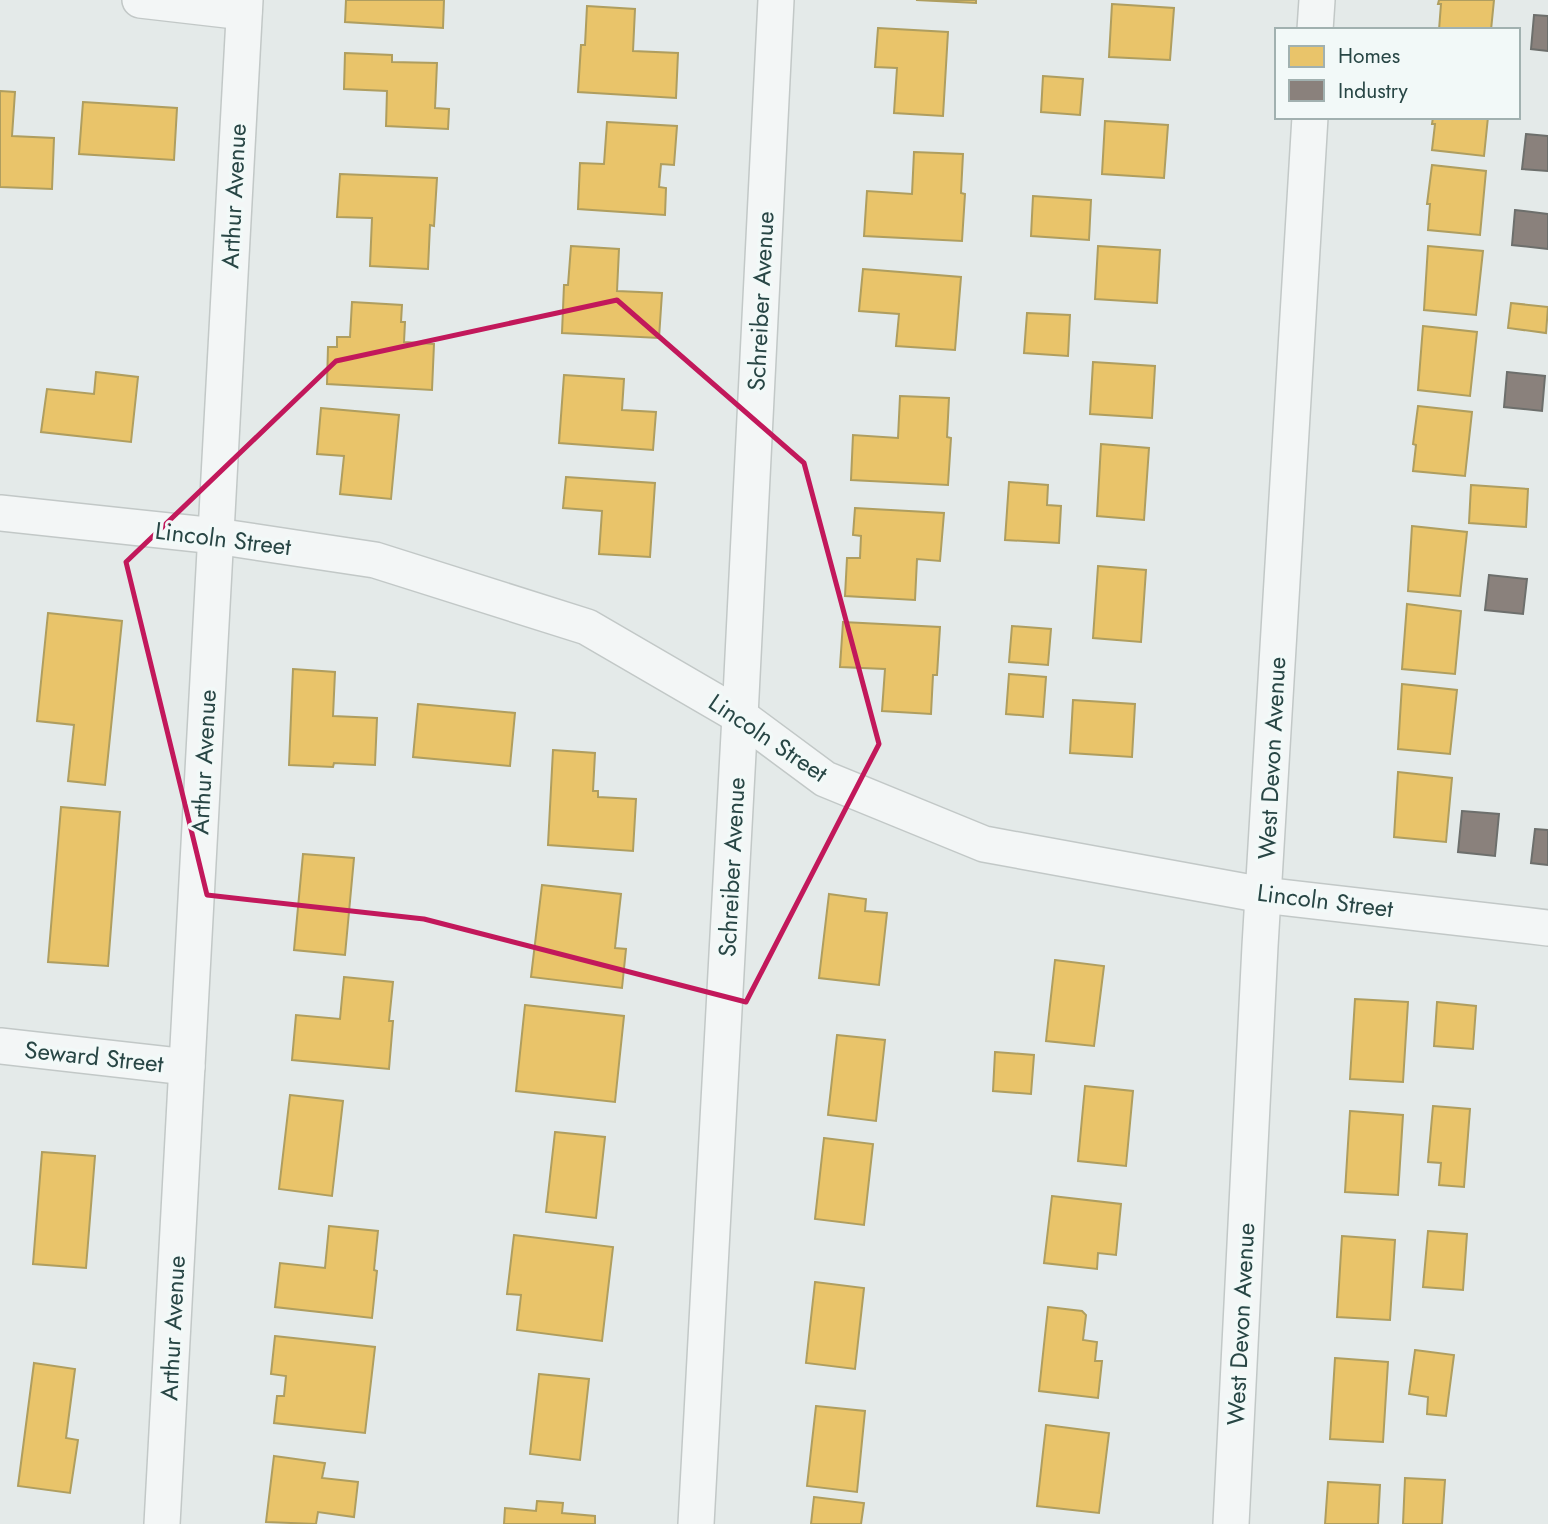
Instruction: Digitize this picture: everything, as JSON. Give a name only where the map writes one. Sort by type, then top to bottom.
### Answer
[{"type":"street","points":[[140,0],[244,6]]},
{"type":"street","name":"Schreiber Avenue","points":[[696,1524],[776,0]]},
{"type":"street","points":[[1315,28],[1317,0]]},
{"type":"street","name":"Arthur Avenue","points":[[162,1524],[244,6]]},
{"type":"street","name":"West Devon Avenue","points":[[1231,1524],[1264,895],[1310,119]]},
{"type":"street","name":"Lincoln Street","points":[[0,513],[216,536],[375,560],[587,626],[740,716],[825,779],[984,844],[1264,895],[1548,928]]},
{"type":"street","name":"Seward Street","points":[[0,1046],[187,1067]]},
{"type":"highlighted area","points":[[617,300],[804,463],[879,744],[746,1002],[424,919],[207,895],[126,562],[336,361]]},
{"type":"building: Homes","points":[[346,0],[444,0],[443,28],[345,22]]},
{"type":"building: Homes","points":[[916,0],[976,0],[976,3]]},
{"type":"building: Homes","points":[[1439,0],[1494,0],[1491,28],[1439,28],[1441,4],[1438,4]]},
{"type":"building: Homes","points":[[1112,4],[1174,8],[1170,60],[1109,57]]},
{"type":"building: Homes","points":[[587,6],[635,9],[633,51],[678,53],[676,98],[578,92]]},
{"type":"building: Homes","points":[[878,28],[948,32],[943,116],[894,113],[897,68],[875,67]]},
{"type":"building: Homes","points":[[345,53],[392,55],[392,62],[437,63],[435,108],[449,109],[448,129],[386,126],[387,91],[344,89]]},
{"type":"building: Homes","points":[[1043,76],[1083,79],[1080,115],[1041,112]]},
{"type":"building: Homes","points":[[0,91],[15,92],[12,136],[54,138],[52,189],[0,187]]},
{"type":"building: Homes","points":[[83,102],[177,108],[174,160],[79,154]]},
{"type":"building: Homes","points":[[1433,119],[1488,119],[1484,156],[1432,150],[1435,124],[1432,124]]},
{"type":"building: Homes","points":[[1105,121],[1168,125],[1164,178],[1102,174]]},
{"type":"building: Homes","points":[[607,122],[677,126],[674,165],[661,164],[659,187],[666,188],[665,215],[578,209],[580,163],[604,164]]},
{"type":"building: Homes","points":[[914,152],[963,154],[961,193],[965,194],[962,241],[864,236],[867,191],[912,194]]},
{"type":"building: Homes","points":[[1432,165],[1486,171],[1480,235],[1428,230],[1430,204],[1427,204]]},
{"type":"building: Homes","points":[[340,174],[437,178],[434,226],[430,225],[428,269],[370,266],[372,218],[337,217]]},
{"type":"building: Homes","points":[[1033,196],[1091,200],[1089,240],[1031,236]]},
{"type":"building: Homes","points":[[571,246],[619,249],[617,291],[662,293],[659,338],[562,333],[564,285],[568,285]]},
{"type":"building: Homes","points":[[1098,246],[1160,250],[1157,303],[1095,299]]},
{"type":"building: Homes","points":[[1428,246],[1483,251],[1476,315],[1424,310]]},
{"type":"building: Homes","points":[[863,269],[961,277],[955,350],[896,346],[899,314],[859,311]]},
{"type":"building: Homes","points":[[352,302],[402,305],[404,342],[434,344],[432,390],[327,384],[328,347],[337,347],[337,337],[350,337]]},
{"type":"building: Homes","points":[[1511,303],[1548,307],[1546,333],[1508,328]]},
{"type":"building: Homes","points":[[1027,313],[1070,315],[1068,356],[1024,353]]},
{"type":"building: Homes","points":[[1423,326],[1477,332],[1470,396],[1418,390]]},
{"type":"building: Homes","points":[[1093,362],[1155,366],[1152,418],[1090,414]]},
{"type":"building: Homes","points":[[96,372],[138,377],[131,442],[41,432],[47,389],[94,394]]},
{"type":"building: Homes","points":[[564,375],[624,379],[622,410],[656,412],[653,450],[559,443]]},
{"type":"building: Homes","points":[[900,396],[949,398],[947,437],[951,438],[948,485],[851,480],[853,435],[898,438]]},
{"type":"building: Homes","points":[[1418,406],[1472,412],[1465,476],[1413,471]]},
{"type":"building: Homes","points":[[321,408],[399,415],[391,499],[340,494],[344,456],[317,454]]},
{"type":"building: Homes","points":[[1101,444],[1149,448],[1144,520],[1097,516]]},
{"type":"building: Homes","points":[[566,477],[655,483],[650,557],[599,554],[602,511],[563,508]]},
{"type":"building: Homes","points":[[1009,482],[1048,485],[1047,505],[1061,506],[1059,543],[1005,540]]},
{"type":"building: Homes","points":[[1471,485],[1528,489],[1526,527],[1469,523]]},
{"type":"building: Homes","points":[[855,508],[944,513],[940,561],[917,559],[915,600],[845,596],[847,558],[860,558],[861,536],[853,535]]},
{"type":"building: Homes","points":[[1412,526],[1467,532],[1460,596],[1408,591]]},
{"type":"building: Homes","points":[[1098,566],[1146,570],[1141,642],[1093,638]]},
{"type":"building: Homes","points":[[1407,604],[1461,611],[1455,674],[1402,669]]},
{"type":"building: Homes","points":[[48,613],[122,621],[105,785],[68,781],[74,725],[37,721]]},
{"type":"building: Homes","points":[[843,622],[940,627],[931,714],[882,711],[885,669],[840,667]]},
{"type":"building: Homes","points":[[1012,626],[1051,629],[1048,665],[1009,662]]},
{"type":"building: Homes","points":[[293,669],[335,672],[333,716],[377,718],[375,765],[289,765]]},
{"type":"building: Homes","points":[[1009,674],[1046,677],[1043,717],[1006,714]]},
{"type":"building: Homes","points":[[1402,684],[1457,690],[1450,754],[1398,749]]},
{"type":"building: Homes","points":[[1073,700],[1135,704],[1132,757],[1070,753]]},
{"type":"building: Homes","points":[[418,704],[515,713],[510,766],[413,757]]},
{"type":"building: Homes","points":[[553,750],[595,753],[593,791],[598,791],[598,797],[636,799],[633,851],[548,845]]},
{"type":"building: Homes","points":[[1398,772],[1452,778],[1446,842],[1394,837]]},
{"type":"building: Homes","points":[[61,807],[120,812],[108,966],[48,962]]},
{"type":"building: Homes","points":[[303,854],[354,858],[345,955],[294,950]]},
{"type":"building: Homes","points":[[542,885],[621,894],[615,948],[626,949],[622,988],[531,977]]},
{"type":"building: Homes","points":[[829,894],[866,899],[865,911],[887,913],[879,985],[819,978]]},
{"type":"building: Homes","points":[[1055,960],[1104,966],[1094,1046],[1046,1041]]},
{"type":"building: Homes","points":[[344,977],[393,982],[389,1021],[393,1021],[389,1069],[292,1060],[296,1015],[340,1019]]},
{"type":"building: Homes","points":[[1355,999],[1408,1002],[1403,1082],[1350,1079]]},
{"type":"building: Homes","points":[[1437,1002],[1476,1006],[1473,1049],[1434,1046]]},
{"type":"building: Homes","points":[[525,1005],[624,1016],[615,1102],[516,1091]]},
{"type":"building: Homes","points":[[837,1035],[885,1040],[876,1121],[828,1115]]},
{"type":"building: Homes","points":[[995,1052],[1034,1055],[1031,1094],[993,1091]]},
{"type":"building: Homes","points":[[1085,1086],[1133,1091],[1126,1166],[1078,1161]]},
{"type":"building: Homes","points":[[290,1095],[343,1101],[332,1196],[279,1189]]},
{"type":"building: Homes","points":[[1433,1106],[1470,1109],[1464,1187],[1439,1185],[1441,1163],[1428,1162]]},
{"type":"building: Homes","points":[[1350,1111],[1403,1115],[1398,1195],[1345,1192]]},
{"type":"building: Homes","points":[[555,1132],[605,1137],[596,1218],[546,1212]]},
{"type":"building: Homes","points":[[824,1138],[873,1144],[864,1225],[815,1219]]},
{"type":"building: Homes","points":[[42,1152],[95,1156],[86,1268],[33,1264]]},
{"type":"building: Homes","points":[[1052,1196],[1121,1204],[1116,1255],[1098,1253],[1097,1269],[1044,1263]]},
{"type":"building: Homes","points":[[329,1226],[378,1231],[372,1318],[275,1307],[280,1263],[325,1268]]},
{"type":"building: Homes","points":[[1428,1231],[1467,1234],[1463,1290],[1423,1287]]},
{"type":"building: Homes","points":[[514,1235],[613,1247],[602,1341],[517,1330],[521,1295],[507,1294]]},
{"type":"building: Homes","points":[[1342,1236],[1395,1240],[1390,1320],[1337,1317]]},
{"type":"building: Homes","points":[[815,1282],[864,1288],[855,1369],[806,1363]]},
{"type":"building: Homes","points":[[1048,1307],[1082,1311],[1086,1315],[1083,1340],[1097,1342],[1095,1361],[1102,1361],[1098,1398],[1039,1391]]},
{"type":"building: Homes","points":[[275,1336],[375,1347],[365,1433],[274,1423],[277,1396],[284,1396],[286,1376],[271,1374]]},
{"type":"building: Homes","points":[[1415,1350],[1454,1355],[1446,1416],[1427,1414],[1428,1397],[1409,1394]]},
{"type":"building: Homes","points":[[1335,1358],[1388,1362],[1383,1442],[1330,1439]]},
{"type":"building: Homes","points":[[34,1363],[75,1369],[66,1438],[78,1440],[70,1493],[18,1486]]},
{"type":"building: Homes","points":[[539,1374],[589,1379],[580,1460],[530,1454]]},
{"type":"building: Homes","points":[[816,1406],[865,1411],[857,1492],[807,1486]]},
{"type":"building: Homes","points":[[1046,1425],[1109,1433],[1099,1513],[1037,1506]]},
{"type":"building: Homes","points":[[274,1456],[325,1463],[322,1478],[358,1482],[354,1517],[318,1512],[316,1524],[266,1522]]},
{"type":"building: Homes","points":[[1405,1478],[1445,1480],[1442,1524],[1403,1524]]},
{"type":"building: Homes","points":[[1328,1482],[1380,1485],[1378,1524],[1325,1524]]},
{"type":"building: Homes","points":[[814,1497],[864,1503],[861,1524],[811,1524]]},
{"type":"building: Homes","points":[[537,1501],[563,1503],[562,1513],[595,1516],[595,1524],[504,1524],[505,1508],[536,1511]]},
{"type":"building: Industry","points":[[1534,15],[1548,16],[1548,51],[1531,49]]},
{"type":"building: Industry","points":[[1526,134],[1548,136],[1548,171],[1522,169]]},
{"type":"building: Industry","points":[[1515,210],[1548,214],[1548,249],[1512,245]]},
{"type":"building: Industry","points":[[1507,372],[1545,376],[1542,411],[1504,407]]},
{"type":"building: Industry","points":[[1489,575],[1527,579],[1523,614],[1485,610]]},
{"type":"building: Industry","points":[[1462,811],[1499,814],[1495,856],[1458,852]]},
{"type":"building: Industry","points":[[1535,829],[1548,830],[1548,865],[1531,863]]}]
